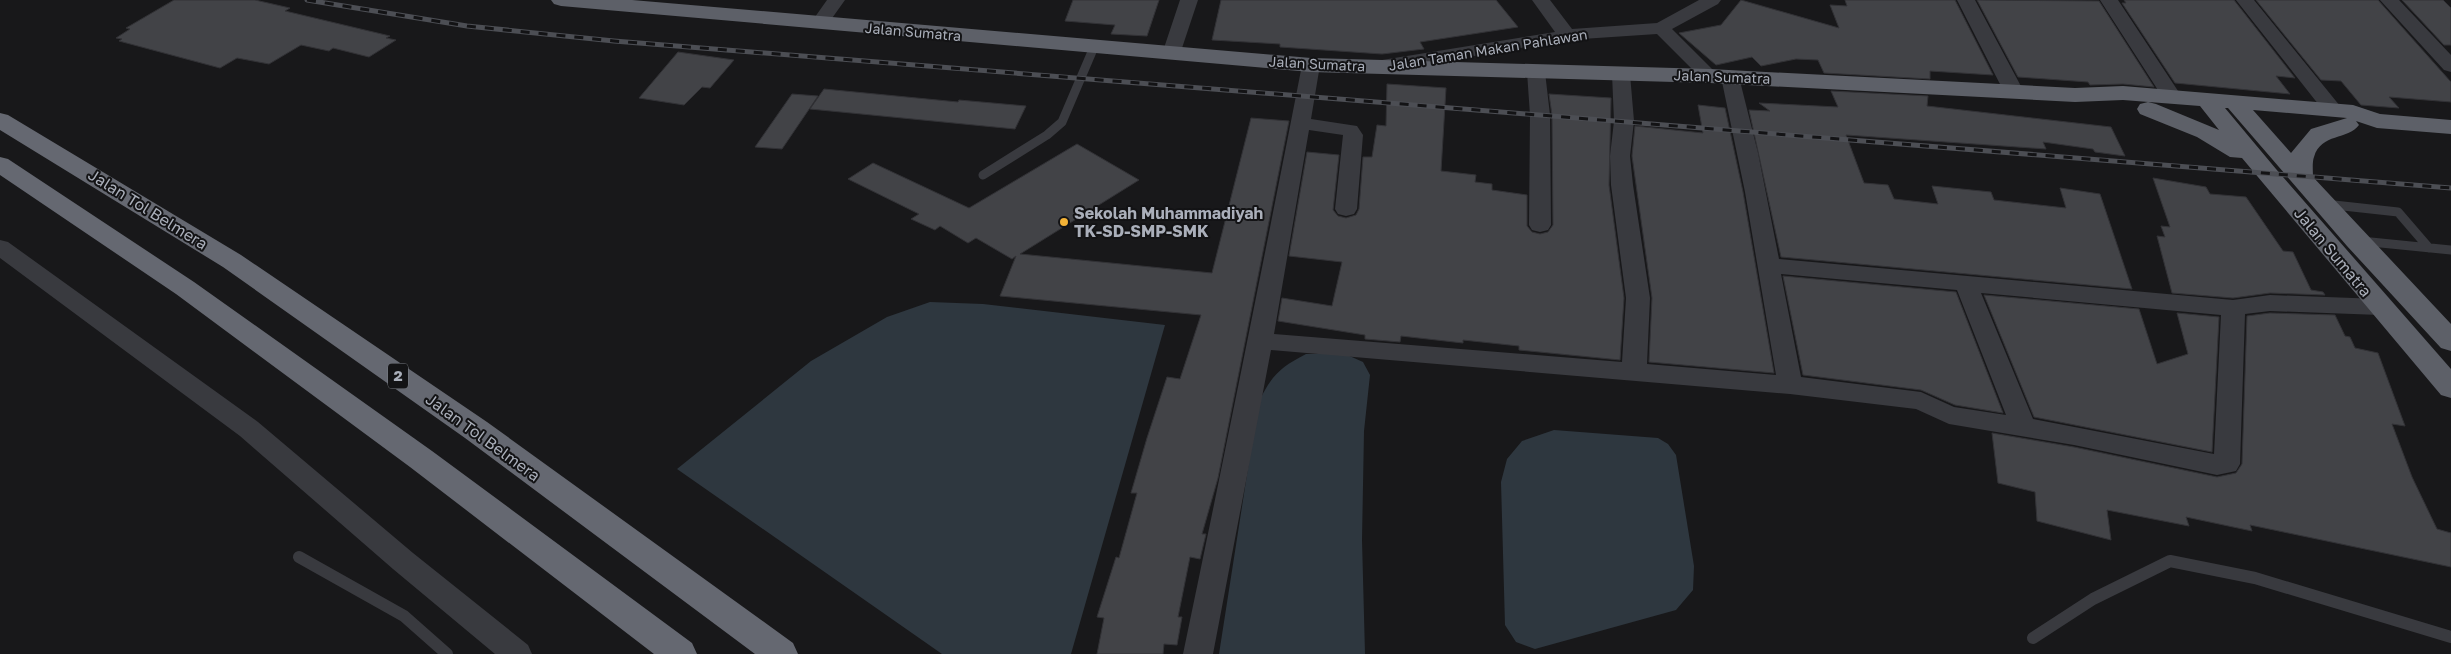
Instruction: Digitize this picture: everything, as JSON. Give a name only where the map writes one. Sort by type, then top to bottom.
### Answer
[{"type":"highway","name":"Jalan Sumatra","points":[[561,0],[819,24],[1311,65],[1720,76],[2012,90],[2075,95],[2148,109],[2226,108],[2340,118],[2367,127],[2377,121],[2451,127]]},
{"type":"highway","name":"Jalan Sumatra","points":[[2075,95],[2123,93],[2172,97],[2226,108],[2301,177],[2356,240],[2451,340]]},
{"type":"highway","name":"Jalan Sumatra","points":[[2226,108],[2267,174],[2451,388]]},
{"type":"highway","points":[[2148,109],[2182,120],[2218,137],[2267,174]]},
{"type":"highway","points":[[2301,177],[2302,155],[2319,134],[2340,118]]},
{"type":"highway","name":"Jalan Tol Belmera","points":[[0,120],[232,261],[476,430],[781,654]]},
{"type":"highway","points":[[0,164],[224,317],[421,458],[680,654]]},
{"type":"street","points":[[819,24],[836,0]]},
{"type":"street","points":[[1171,54],[1189,0]]},
{"type":"street","points":[[1541,0],[1567,35]]},
{"type":"street","name":"Jalan Taman Makan Pahlawan","points":[[1377,67],[1567,35],[1661,28],[1712,0]]},
{"type":"street","points":[[1966,0],[2012,90]]},
{"type":"street","points":[[2109,0],[2172,97]]},
{"type":"street","points":[[2245,0],[2340,118]]},
{"type":"street","points":[[2389,0],[2451,66]]},
{"type":"street","points":[[1661,28],[1720,76],[1744,131],[1770,266],[1774,303],[1790,385]]},
{"type":"street","points":[[1198,654],[1261,341],[1311,65]]},
{"type":"street","points":[[1536,72],[1540,115],[1540,225]]},
{"type":"street","points":[[1621,74],[1624,121],[1620,156],[1622,185],[1638,298],[1634,371]]},
{"type":"street","points":[[1299,123],[1350,130],[1352,135],[1346,209]]},
{"type":"street","points":[[0,247],[250,429],[403,561],[517,654]]},
{"type":"street","points":[[1770,266],[2233,308],[2270,303],[2380,307]]},
{"type":"street","points":[[1965,283],[2024,427]]},
{"type":"street","points":[[1261,341],[1790,385],[1921,401],[1949,415],[2024,427],[2200,462],[2227,464],[2233,308]]},
{"type":"lane","points":[[983,175],[1047,135],[1062,122],[1094,47]]},
{"type":"lane","points":[[2324,204],[2398,212],[2428,248]]},
{"type":"lane","points":[[2356,240],[2451,250]]},
{"type":"lane","points":[[299,557],[404,616],[447,654]]},
{"type":"lane","points":[[2033,638],[2093,598],[2170,561],[2255,578],[2451,637]]},
{"type":"shaded area","points":[[930,302],[983,304],[1165,325],[1071,654],[942,654],[677,469],[811,361],[887,317]]},
{"type":"shaded area","points":[[1306,354],[1345,354],[1363,362],[1370,375],[1364,431],[1362,540],[1365,654],[1219,654],[1258,404],[1267,386],[1277,374]]},
{"type":"shaded area","points":[[1554,430],[1658,438],[1668,444],[1676,455],[1694,566],[1693,590],[1676,610],[1535,649],[1516,642],[1505,625],[1501,482],[1507,459],[1522,441]]},
{"type":"building","points":[[174,0],[255,0],[290,8],[285,11],[390,36],[386,38],[396,40],[369,57],[333,48],[329,51],[301,45],[269,64],[237,58],[220,68],[119,41],[122,39],[116,38],[130,29],[126,28]]},
{"type":"building","points":[[1073,0],[1159,0],[1147,36],[1111,34],[1115,25],[1065,21]]},
{"type":"building","points":[[1221,0],[1496,0],[1518,27],[1420,42],[1424,49],[1382,54],[1280,47],[1280,44],[1212,40]]},
{"type":"building","points":[[1741,0],[1839,28],[1830,5],[1847,6],[1845,0],[1955,0],[1993,75],[1930,71],[1930,79],[1824,73],[1818,60],[1796,59],[1761,66],[1752,57],[1716,65],[1679,33],[1721,25]]},
{"type":"building","points":[[1977,0],[2099,1],[2154,87],[2123,84],[2090,85],[2088,82],[2018,77]]},
{"type":"building","points":[[2124,0],[2234,0],[2295,78],[2276,76],[2290,94],[2175,83],[2122,3],[2126,3]]},
{"type":"building","points":[[2256,0],[2378,0],[2451,82],[2451,102],[2389,97],[2399,108],[2361,105],[2341,81],[2321,80]]},
{"type":"building","points":[[2402,0],[2443,0],[2451,8],[2451,45],[2444,45]]},
{"type":"building","points":[[678,52],[734,60],[710,88],[702,87],[684,105],[639,98]]},
{"type":"building","points":[[1387,84],[1446,88],[1441,171],[1476,175],[1475,182],[1492,184],[1492,190],[1527,195],[1527,226],[1532,232],[1540,234],[1548,232],[1553,225],[1552,115],[1549,94],[1611,98],[1609,185],[1624,298],[1620,360],[1519,350],[1519,346],[1463,340],[1463,343],[1401,336],[1400,342],[1365,339],[1365,335],[1278,321],[1282,298],[1332,306],[1342,262],[1289,256],[1307,152],[1339,155],[1333,210],[1338,216],[1346,218],[1356,215],[1359,209],[1363,157],[1372,157],[1377,125],[1386,126]]},
{"type":"building","points":[[824,89],[958,102],[959,100],[1026,106],[1015,129],[810,109]]},
{"type":"building","points":[[1831,91],[1928,96],[1927,106],[2111,127],[2125,156],[2095,152],[2093,149],[2043,142],[2046,149],[1846,135],[1864,183],[1888,185],[1894,199],[1938,204],[1932,186],[1991,192],[1994,200],[2066,208],[2060,188],[2100,194],[2132,289],[1781,257],[1749,110],[1770,111],[1759,103],[1838,107]]},
{"type":"building","points":[[792,94],[818,96],[782,149],[755,147]]},
{"type":"building","points":[[1698,105],[1725,108],[1743,192],[1774,373],[1649,362],[1652,298],[1632,156],[1635,126],[1703,133]]},
{"type":"building","points":[[1251,118],[1289,121],[1218,478],[1202,534],[1206,534],[1200,559],[1190,557],[1178,617],[1182,617],[1177,645],[1164,644],[1163,654],[1097,654],[1104,618],[1097,617],[1116,557],[1119,558],[1137,493],[1131,493],[1147,438],[1167,377],[1180,379],[1201,315],[1000,296],[1016,256],[1012,259],[976,238],[968,243],[940,226],[935,230],[911,219],[919,214],[848,179],[873,163],[969,208],[1077,144],[1139,180],[1020,254],[1212,273]]},
{"type":"building","points":[[2153,178],[2206,187],[2210,194],[2246,197],[2283,251],[2293,252],[2311,290],[2323,292],[2325,295],[2270,293],[2233,298],[2172,293],[2157,236],[2165,237],[2161,226],[2170,227]]},
{"type":"building","points":[[1783,276],[1956,292],[2003,413],[1955,405],[1921,390],[1803,375]]},
{"type":"building","points":[[1984,295],[2139,309],[2157,364],[2188,354],[2177,313],[2219,317],[2212,452],[2034,417]]},
{"type":"building","points":[[2270,313],[2335,315],[2345,336],[2350,337],[2355,348],[2378,353],[2405,426],[2392,424],[2412,477],[2437,529],[2451,533],[2451,567],[2250,525],[2252,531],[2186,517],[2189,526],[2107,510],[2111,540],[2037,521],[2035,492],[1998,483],[1992,433],[2074,447],[2217,477],[2236,473],[2242,464],[2247,316]]},
{"type":"railway","points":[[307,0],[467,26],[614,41],[2451,188]]},
{"type":"place","name":"Sekolah Muhammadiyah TK-SD-SMP-SMK","points":[[1064,222]]}]
